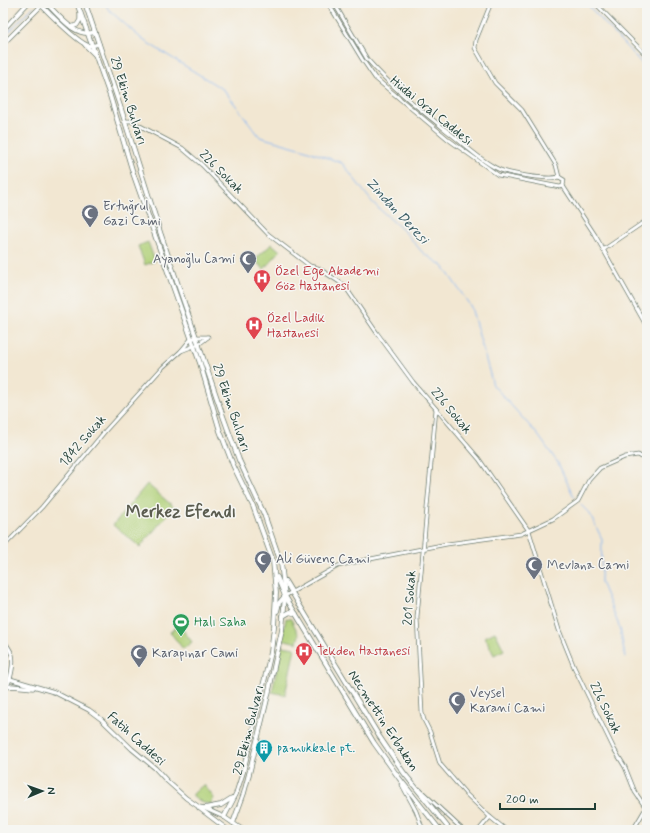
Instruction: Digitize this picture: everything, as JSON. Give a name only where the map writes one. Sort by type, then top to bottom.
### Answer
[{"type":"main road","points":[[3,30],[28,3]]},
{"type":"main road","name":"29 Ekim Bulvarı","points":[[77,3],[114,109],[133,173],[200,363],[220,431],[233,465],[256,513],[273,561],[276,587],[275,619],[270,652],[243,772],[224,817]]},
{"type":"main road","name":"29 Ekim Bulvarı","points":[[85,3],[125,121],[163,241],[239,460],[264,514],[281,563],[285,596],[280,640],[244,792],[232,823]]},
{"type":"main road","points":[[42,4],[78,32],[88,34],[95,32]]},
{"type":"main road","points":[[42,4],[66,29],[85,44],[95,55]]},
{"type":"main road","points":[[3,44],[42,4]]},
{"type":"main road","points":[[71,27],[78,24],[80,13]]},
{"type":"main road","points":[[85,44],[92,46],[99,44]]},
{"type":"main road","name":"Necmettin Erbakan","points":[[274,567],[285,596],[374,743],[399,778],[440,830]]},
{"type":"main road","name":"Necmettin Erbakan","points":[[283,576],[379,736],[412,782],[450,830]]},
{"type":"main road","points":[[275,619],[278,605],[285,596]]},
{"type":"main road","points":[[283,616],[290,612],[296,614]]},
{"type":"main road","points":[[3,640],[12,654],[13,659],[11,671],[5,688],[24,687],[54,692]]},
{"type":"main road","points":[[11,671],[16,681]]},
{"type":"main road","name":"Fatih Caddesi","points":[[7,679],[54,692],[78,704],[101,719],[184,796],[199,807],[205,808],[224,817],[243,830]]},
{"type":"main road","points":[[205,808],[220,805],[234,796]]},
{"type":"main road","points":[[199,807],[228,830],[232,823]]},
{"type":"main road","points":[[220,824],[224,817]]},
{"type":"street","name":"Hüdai Oral Caddesi","points":[[328,3],[375,78],[449,140],[498,175],[556,186]]},
{"type":"street","name":"Hüdai Oral Caddesi","points":[[334,3],[367,59],[374,67],[420,110],[474,153],[496,169],[506,172],[529,176],[558,178]]},
{"type":"street","points":[[491,3],[476,40],[476,50],[495,83],[521,108],[556,165],[558,178]]},
{"type":"street","points":[[595,3],[647,56]]},
{"type":"street","name":"226 Sokak","points":[[125,121],[131,120],[182,148],[202,165],[268,234],[310,266],[318,268],[344,285],[413,382],[479,459],[529,531],[559,630],[574,667],[614,749],[625,767],[635,792],[646,808],[633,830]]},
{"type":"street","points":[[558,178],[554,182],[556,186],[563,186]]},
{"type":"street","points":[[558,178],[564,180],[563,186],[603,250],[647,327]]},
{"type":"street","points":[[603,250],[647,220]]},
{"type":"street","points":[[643,223],[647,229]]},
{"type":"street","points":[[197,337],[208,337],[199,344],[181,351],[191,339],[197,337]]},
{"type":"street","name":"1842 Sokak","points":[[3,547],[42,507],[60,483],[124,409],[163,367],[181,351]]},
{"type":"street","name":"201 Sokak","points":[[436,409],[417,617],[424,720],[430,732],[440,764],[466,794],[506,830]]},
{"type":"street","points":[[285,596],[338,566],[473,540],[522,534],[553,519],[578,500],[589,480],[600,468],[625,457],[638,455],[647,460]]},
{"type":"street","points":[[399,778],[416,811],[423,830]]},
{"type":"street","points":[[412,782],[463,830]]},
{"type":"street","points":[[479,830],[490,817]]},
{"type":"street","points":[[433,830],[440,830]]},
{"type":"green space","points":[[148,242],[155,261],[145,265],[138,246]]},
{"type":"green space","points":[[272,244],[280,251],[264,269],[254,260]]},
{"type":"green space","points":[[147,484],[174,507],[140,547],[113,525]]},
{"type":"green space","points":[[286,618],[291,619],[299,635],[297,643],[282,639]]},
{"type":"green space","name":"Halı Saha","points":[[179,625],[192,642],[183,649],[170,632]]},
{"type":"green space","points":[[495,632],[504,650],[494,655],[485,637]]},
{"type":"green space","points":[[282,646],[295,648],[285,695],[272,692]]},
{"type":"green space","points":[[203,785],[214,798],[211,804],[203,803],[193,796],[193,794]]},
{"type":"waterway","name":"Zindan Deresi","points":[[104,3],[109,10],[143,40],[224,90],[260,137],[303,149],[342,163],[373,203],[406,233],[423,253],[443,266],[471,307],[493,385],[538,435],[558,463],[574,497]]},
{"type":"waterway","points":[[586,3],[647,69]]},
{"type":"waterway","points":[[3,38],[33,7]]},
{"type":"waterway","name":"Zindan Deresi","points":[[580,504],[590,514],[602,539],[601,582],[620,628],[625,657]]},
{"type":"place","name":"Ertuğrul Gazi Cami","points":[[90,228]]},
{"type":"place","name":"Ayanoğlu Cami","points":[[248,274]]},
{"type":"place","name":"Özel Ege Akademi Göz Hastanesi","points":[[262,293]]},
{"type":"place","name":"Özel Ladik Hastanesi","points":[[254,340]]},
{"type":"place","name":"Ali Güvenç Cami","points":[[263,574]]},
{"type":"place","name":"Mevlana Cami","points":[[534,580]]},
{"type":"place","name":"Halı Saha","points":[[181,637]]},
{"type":"place","name":"Tekden Hastanesi","points":[[304,666]]},
{"type":"place","name":"Karapınar Cami","points":[[139,668]]},
{"type":"place","name":"Veysel Karani Cami","points":[[457,715]]},
{"type":"place","name":"pamukkale pt.","points":[[264,763]]},
{"type":"district","name":"Merkez Efendı","points":[[181,512]]}]
